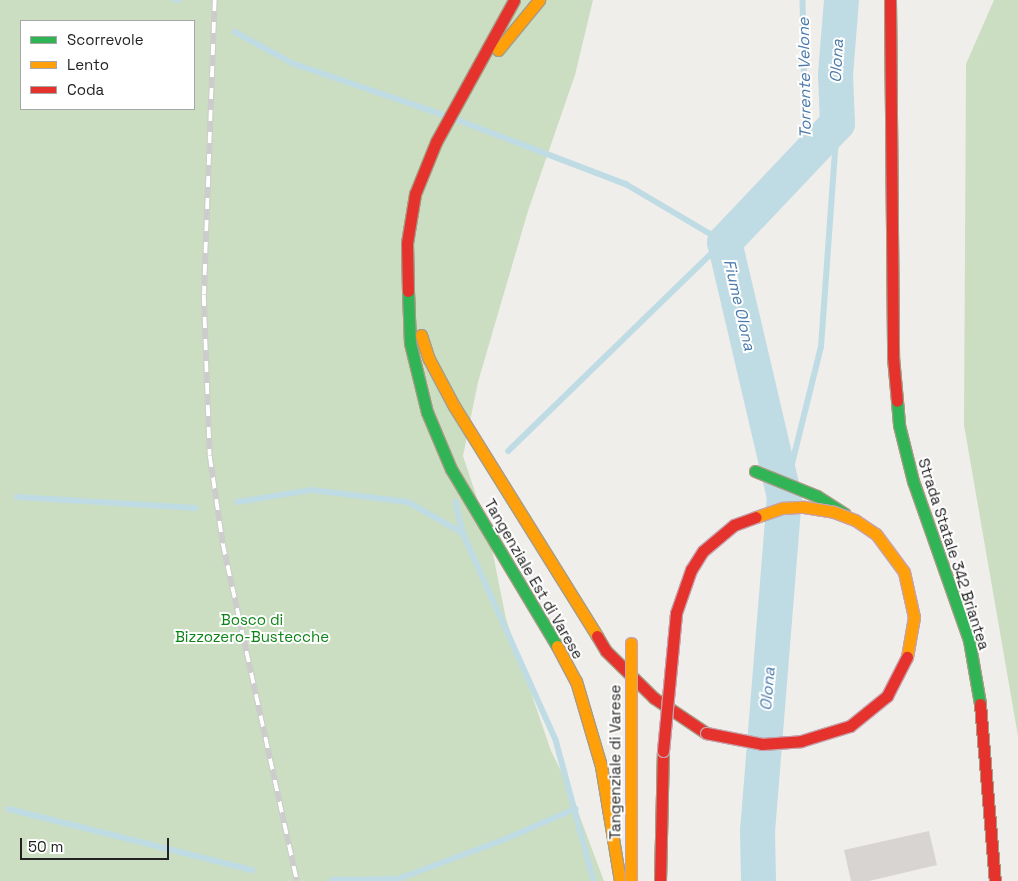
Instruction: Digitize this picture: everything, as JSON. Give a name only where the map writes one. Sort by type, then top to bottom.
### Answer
[{"type":"main road","name":"Tangenziale Est di Varese","points":[[514,0],[436,142],[415,194],[407,243],[410,343],[417,383],[451,469],[547,627],[576,681],[601,766],[620,881]]},
{"type":"main road","points":[[469,80],[524,22],[539,0]]},
{"type":"main road","name":"Strada Statale 342 Briantea","points":[[890,0],[892,357],[899,425],[913,482],[970,640],[979,690],[995,881]]},
{"type":"main road","points":[[469,80],[493,13]]},
{"type":"main road","name":"Tangenziale Est di Varese","points":[[408,298],[429,359],[454,406],[606,651],[633,680],[706,733],[762,744],[801,742],[850,726],[887,696],[911,648],[912,600],[904,572],[876,534],[855,520],[829,511],[782,508],[734,525],[703,551],[683,589],[676,613],[663,751],[660,881]]},
{"type":"main road","points":[[755,471],[817,496],[855,520]]},
{"type":"main road","points":[[663,751],[665,607]]},
{"type":"main road","name":"Tangenziale di Varese","points":[[630,643],[631,881]]},
{"type":"green space","name":"Bosco di Bizzozero-Bustecche","points":[[0,0],[593,0],[575,75],[528,211],[478,382],[463,456],[489,534],[506,619],[551,751],[568,785],[604,881],[0,881]]},
{"type":"green space","points":[[994,0],[1018,0],[1018,736],[964,425],[966,64]]},
{"type":"building","points":[[929,831],[937,865],[869,881],[851,881],[844,850]]},
{"type":"waterway","name":"Torrente Velone","points":[[803,0],[806,155]]},
{"type":"waterway","name":"Fiume Olona","points":[[758,881],[757,831],[784,497],[724,242],[837,123],[835,74],[841,0]]},
{"type":"waterway","points":[[235,32],[292,63],[444,115]]},
{"type":"waterway","name":"Fiume Olona","points":[[458,120],[626,184],[724,242],[509,451]]},
{"type":"waterway","points":[[789,476],[821,347],[837,123]]},
{"type":"waterway","points":[[237,502],[312,490],[408,502],[463,533]]},
{"type":"waterway","points":[[17,497],[196,508]]},
{"type":"waterway","points":[[456,502],[463,533],[556,740],[594,881]]},
{"type":"waterway","points":[[9,809],[252,870]]},
{"type":"waterway","points":[[332,880],[398,879],[501,841],[575,809]]},
{"type":"railway","points":[[215,0],[204,295],[210,456],[223,544],[297,881]]},
{"type":"traffic: fast","points":[[408,291],[410,343],[427,412],[451,469],[557,646]]},
{"type":"traffic: fast","points":[[897,401],[899,425],[913,481],[969,640],[980,704]]},
{"type":"traffic: fast","points":[[755,471],[817,496],[845,514]]},
{"type":"traffic: slow","points":[[498,50],[539,0]]},
{"type":"traffic: slow","points":[[421,335],[429,359],[454,406],[597,636]]},
{"type":"traffic: slow","points":[[756,517],[782,508],[804,507],[834,512],[855,520],[876,534],[904,572],[914,617],[907,657]]},
{"type":"traffic: slow","points":[[631,643],[631,881]]},
{"type":"traffic: slow","points":[[557,646],[576,681],[601,766],[620,881]]},
{"type":"traffic: jam","points":[[408,291],[407,243],[415,194],[436,142],[514,0]]},
{"type":"traffic: jam","points":[[890,0],[893,357],[897,401]]},
{"type":"traffic: jam","points":[[663,751],[676,613],[691,570],[703,551],[734,525],[756,517]]},
{"type":"traffic: jam","points":[[597,636],[606,651],[654,698],[706,733]]},
{"type":"traffic: jam","points":[[706,733],[762,744],[801,741],[850,726],[887,696],[907,657]]},
{"type":"traffic: jam","points":[[980,704],[995,881]]},
{"type":"traffic: jam","points":[[660,881],[663,751]]},
{"type":"water label","name":"Olona","points":[[837,61]]},
{"type":"water label","name":"Olona","points":[[768,689]]}]
